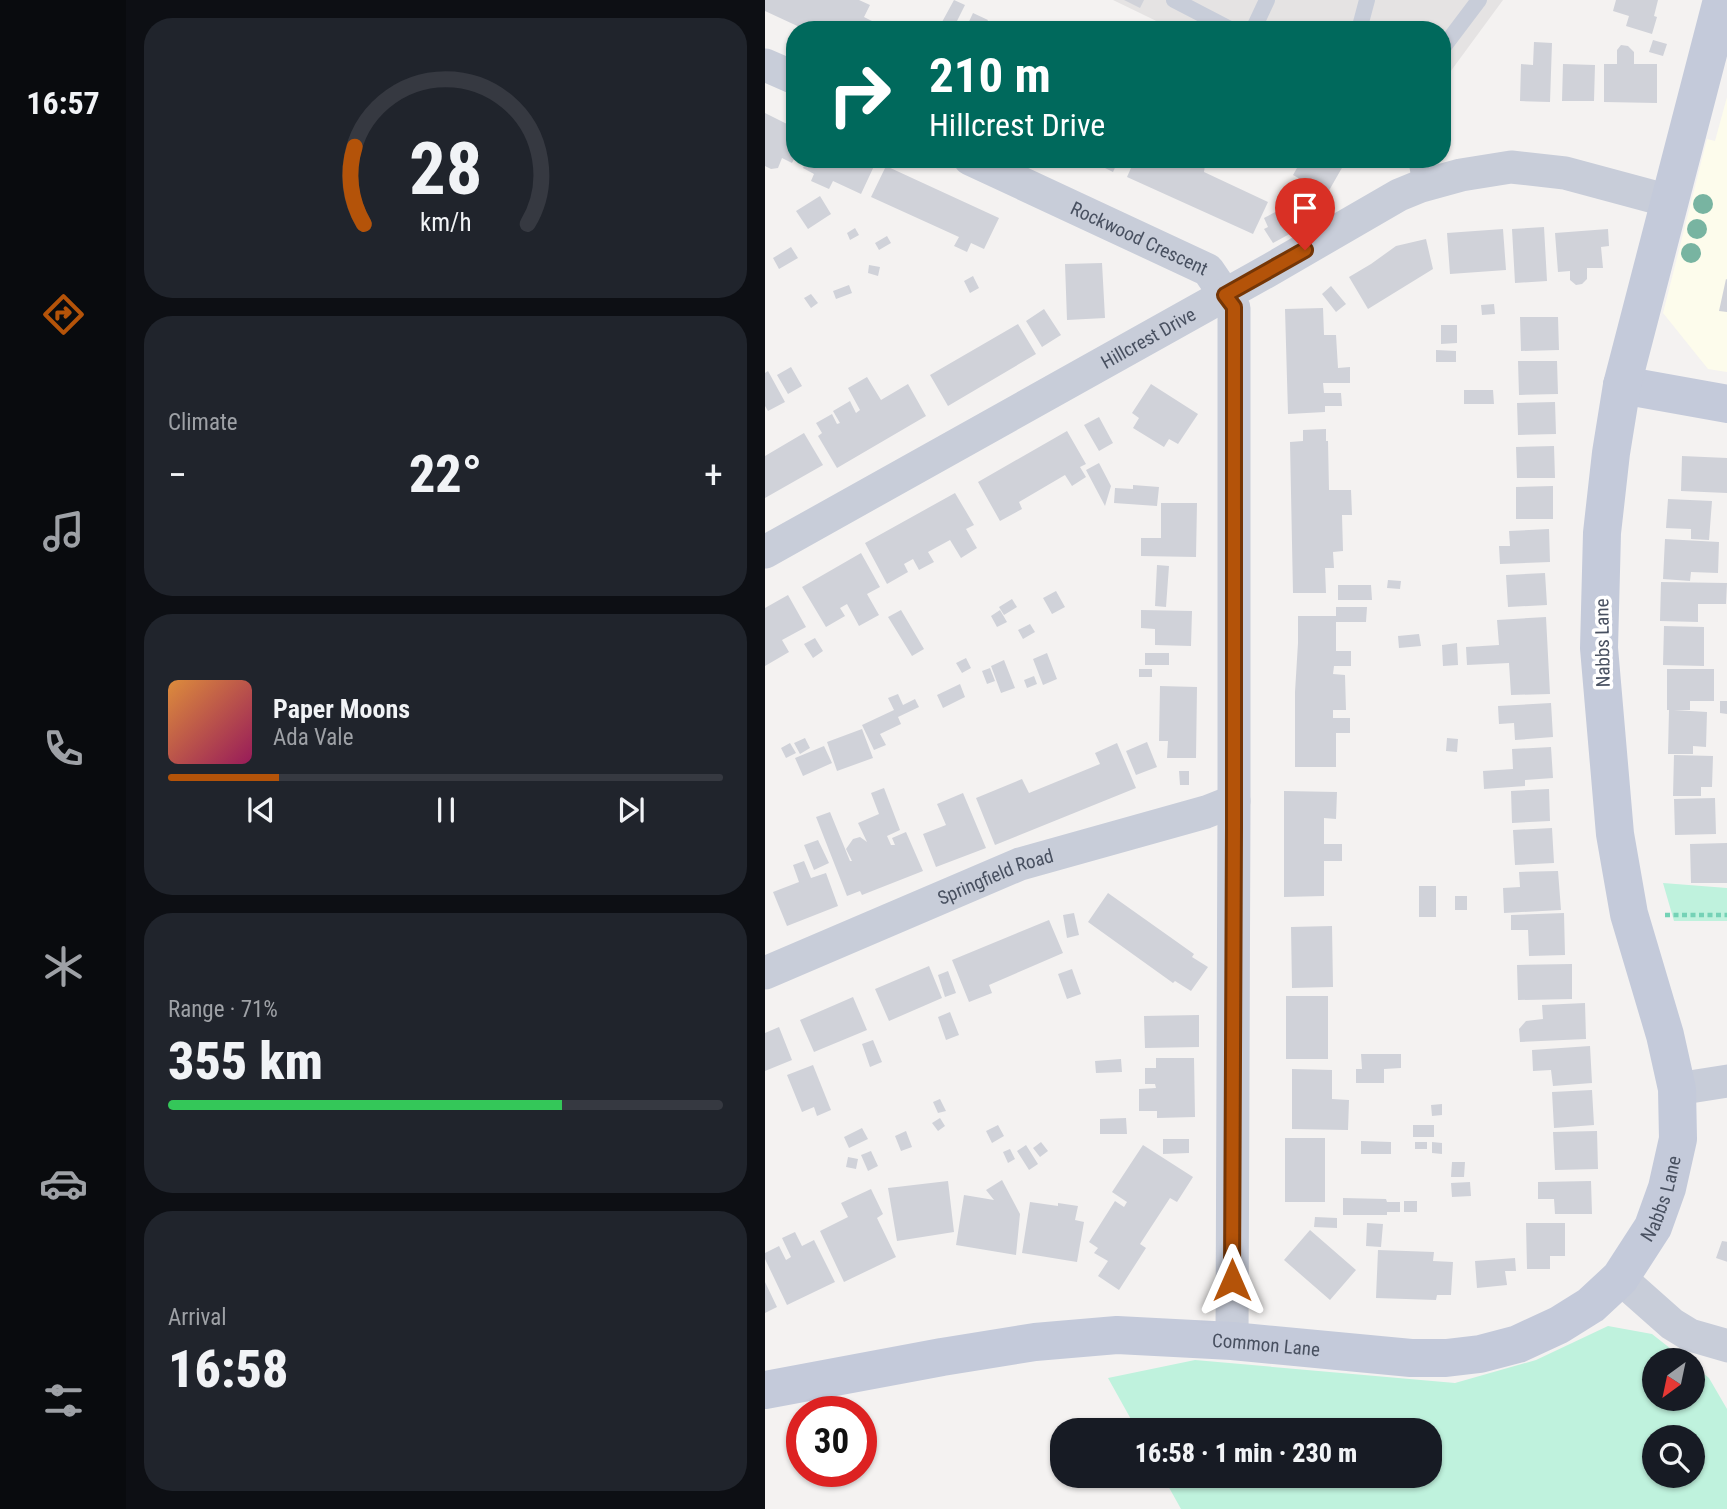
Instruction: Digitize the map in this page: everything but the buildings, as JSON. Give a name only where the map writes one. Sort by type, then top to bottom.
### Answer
[{"type":"street","name":"Nabbs Lane","points":[[1620,1278],[1653,1227],[1667,1188],[1677,1139],[1677,1089],[1665,1035],[1629,914],[1615,834],[1599,648],[1602,533],[1622,385],[1722,0]]},
{"type":"street","points":[[765,65],[786,74]]},
{"type":"street","name":"Hillcrest Drive","points":[[765,552],[1399,195],[1418,172],[1461,175],[1511,167],[1565,173],[1669,201]]},
{"type":"street","name":"Rockwood Crescent","points":[[989,168],[1208,270],[1234,307],[1232,1341]]},
{"type":"street","points":[[1622,385],[1727,404]]},
{"type":"street","name":"Springfield Road","points":[[765,974],[1020,864],[1206,812],[1234,801]]},
{"type":"street","points":[[1677,1089],[1727,1081]]},
{"type":"street","points":[[1620,1278],[1672,1324],[1690,1335],[1727,1346]]},
{"type":"street","name":"Common Lane","points":[[765,1391],[1035,1342],[1117,1335],[1232,1341],[1411,1359],[1480,1354],[1518,1344],[1559,1325],[1591,1305],[1620,1278]]},
{"type":"lane","points":[[1175,0],[1215,21]]},
{"type":"lane","points":[[1257,21],[1267,0]]},
{"type":"lane","points":[[1361,21],[1367,0]]},
{"type":"lane","points":[[1451,38],[1479,0]]},
{"type":"path","points":[[1629,914],[1727,915]]},
{"type":"shaded area","points":[[1113,0],[1503,0],[1451,71],[1451,21],[1156,21]]},
{"type":"shaded area","points":[[1727,97],[1727,372],[1708,369],[1663,313],[1707,139],[1715,141]]},
{"type":"green space","points":[[1663,883],[1727,888],[1727,921],[1674,921]]},
{"type":"green space","points":[[1608,1326],[1652,1334],[1670,1348],[1642,1348],[1642,1411],[1705,1411],[1705,1375],[1709,1378],[1727,1409],[1727,1509],[1181,1509],[1169,1488],[1442,1488],[1442,1418],[1130,1418],[1108,1378],[1195,1360],[1455,1383],[1536,1360]]},
{"type":"route","points":[[1232,1280],[1234,307],[1225,295],[1305,250]]}]
